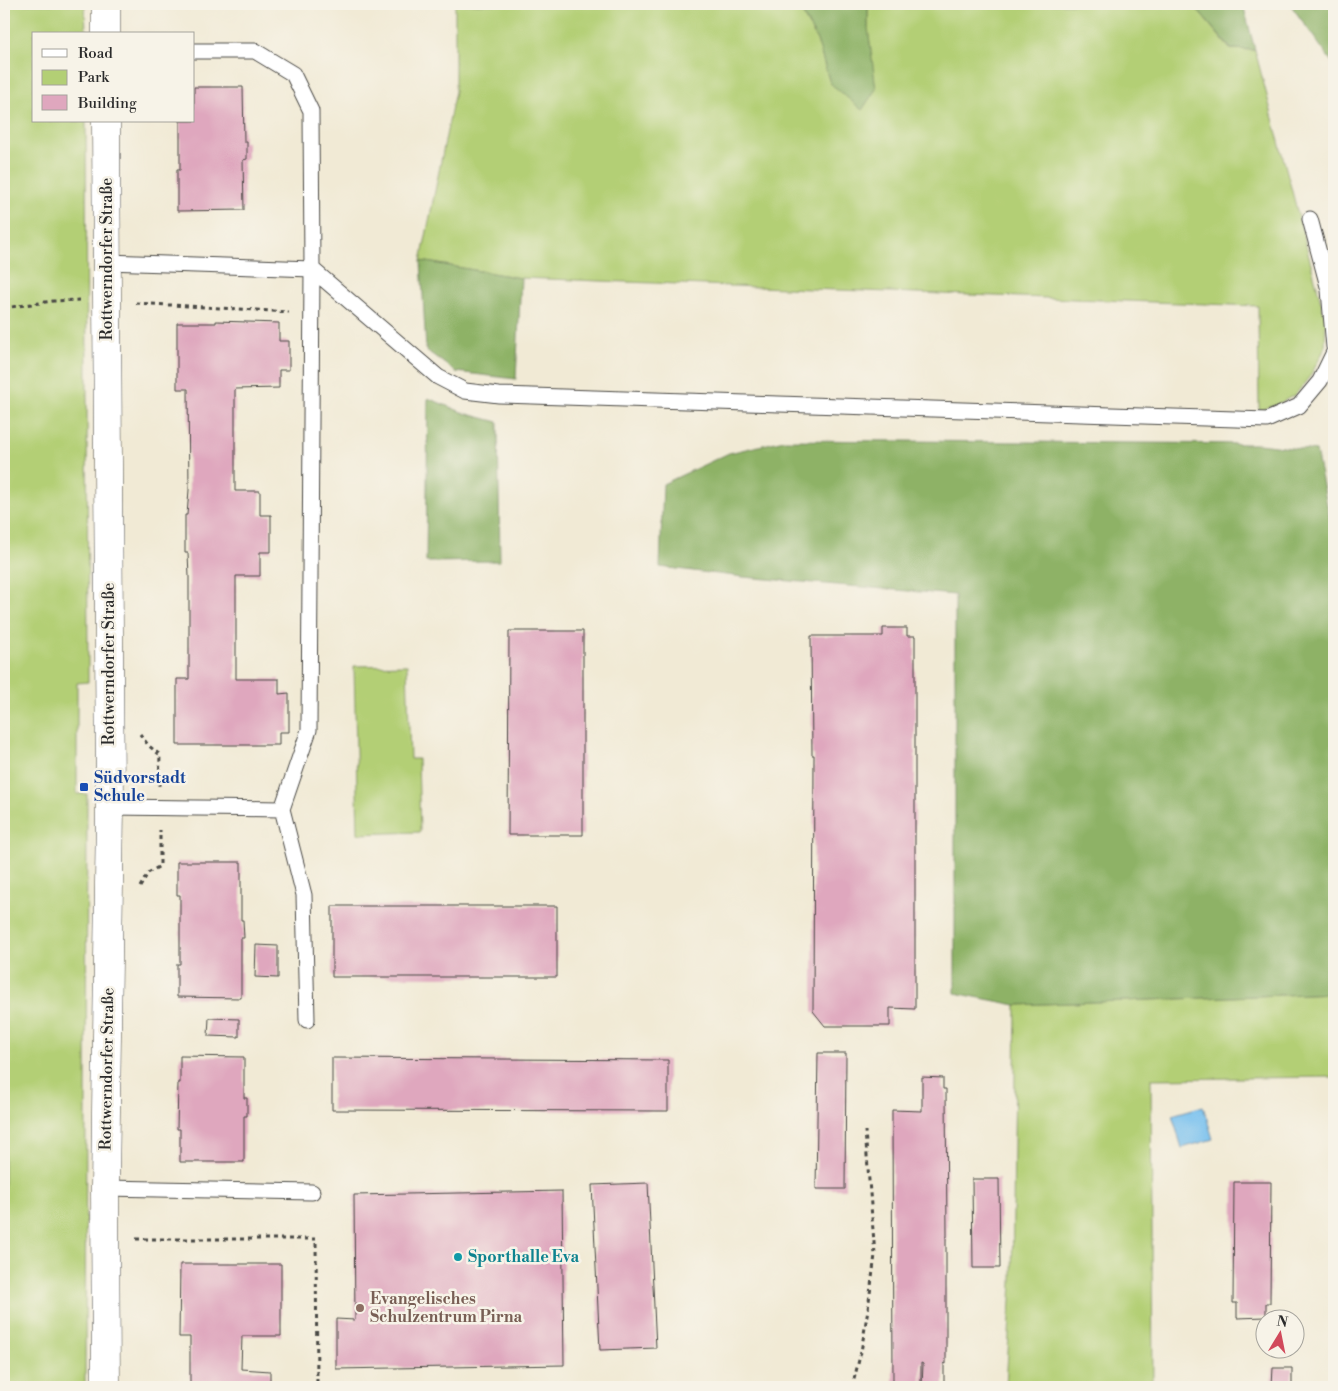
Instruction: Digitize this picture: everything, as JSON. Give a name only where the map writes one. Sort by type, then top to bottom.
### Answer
[{"type":"main road","points":[[106,4],[106,32]]},
{"type":"main road","name":"Rottwerndorfer Straße","points":[[106,122],[110,807],[105,1188],[106,1387]]},
{"type":"lane","points":[[195,51],[255,51],[294,74],[311,111],[312,314],[309,730],[282,809],[304,895],[307,1020]]},
{"type":"lane","points":[[1310,219],[1329,290],[1334,347]]},
{"type":"lane","points":[[107,262],[312,269],[438,377],[465,391],[499,395],[1267,420],[1299,406],[1320,381],[1334,352]]},
{"type":"lane","points":[[110,807],[282,809]]},
{"type":"lane","points":[[105,1188],[312,1192]]},
{"type":"path","points":[[4,308],[53,301],[107,298]]},
{"type":"path","points":[[134,303],[312,314]]},
{"type":"path","points":[[852,1387],[861,1352],[875,1255],[865,1132]]},
{"type":"path","points":[[136,1239],[316,1239],[317,1387]]},
{"type":"green space","points":[[4,4],[85,4],[86,32],[32,32],[32,122],[86,122],[88,682],[77,683],[77,794],[87,794],[85,1387],[4,1387]]},
{"type":"green space","points":[[455,4],[797,4],[817,40],[830,83],[868,28],[868,4],[1195,4],[1199,12],[1230,49],[1255,50],[1326,321],[1325,348],[1311,375],[1295,395],[1276,405],[1259,410],[1258,306],[521,278],[421,261],[455,91]]},
{"type":"green space","points":[[797,4],[868,4],[868,28],[876,89],[862,110],[830,83],[817,40]]},
{"type":"green space","points":[[1195,4],[1243,4],[1255,50],[1231,49],[1199,12]]},
{"type":"green space","points":[[1290,4],[1334,4],[1334,65]]},
{"type":"green space","points":[[421,261],[521,278],[516,379],[456,372],[426,350]]},
{"type":"green space","points":[[428,398],[464,413],[498,422],[500,561],[426,562]]},
{"type":"green space","points":[[784,440],[1259,444],[1316,451],[1334,539],[1334,993],[1016,1005],[955,993],[955,595],[743,577],[660,567],[663,484],[729,453]]},
{"type":"green space","points":[[407,665],[410,759],[418,759],[420,832],[358,834],[354,666]]},
{"type":"green space","points":[[1334,993],[1334,1077],[1151,1079],[1153,1387],[1006,1387],[1012,1282],[1016,1005]]},
{"type":"water","points":[[1203,1106],[1213,1139],[1182,1148],[1172,1115]]},
{"type":"building","points":[[195,87],[243,87],[244,142],[247,142],[247,159],[243,160],[244,210],[177,211],[177,170],[180,170],[180,122],[195,122]]},
{"type":"building","points":[[216,321],[279,323],[279,341],[289,341],[289,370],[279,370],[279,388],[235,389],[235,491],[260,491],[260,515],[271,515],[271,552],[260,552],[260,576],[236,576],[236,679],[279,679],[279,694],[289,693],[289,732],[279,732],[279,745],[177,745],[177,679],[189,679],[189,577],[188,553],[185,553],[185,515],[187,515],[189,490],[188,389],[177,389],[177,323],[216,323]]},
{"type":"building","points":[[883,628],[907,628],[907,636],[915,636],[915,1009],[890,1008],[890,1026],[825,1026],[813,1011],[814,755],[812,755],[811,636],[883,636]]},
{"type":"building","points":[[509,631],[583,631],[583,835],[508,835]]},
{"type":"building","points":[[177,862],[241,862],[241,920],[243,920],[244,938],[241,938],[241,998],[177,997],[177,964],[180,964],[180,895],[177,895]]},
{"type":"building","points":[[332,906],[557,906],[557,977],[332,977]]},
{"type":"building","points":[[256,945],[278,946],[278,978],[255,977]]},
{"type":"building","points":[[209,1018],[239,1019],[239,1037],[208,1036]]},
{"type":"building","points":[[818,1053],[846,1053],[845,1189],[816,1189]]},
{"type":"building","points":[[180,1056],[244,1057],[244,1098],[247,1098],[247,1116],[244,1116],[244,1162],[180,1162],[180,1129],[177,1129]]},
{"type":"building","points":[[332,1058],[668,1060],[668,1111],[332,1110]]},
{"type":"building","points":[[922,1077],[943,1078],[943,1089],[946,1089],[947,1237],[946,1364],[944,1363],[944,1387],[922,1387],[923,1364],[921,1363],[921,1383],[893,1383],[892,1110],[922,1111]]},
{"type":"building","points":[[972,1179],[999,1179],[1000,1268],[973,1268]]},
{"type":"building","points":[[1234,1182],[1271,1182],[1270,1303],[1266,1303],[1266,1308],[1256,1308],[1256,1317],[1237,1318],[1237,1303],[1233,1303]]},
{"type":"building","points":[[648,1183],[656,1348],[600,1350],[592,1185]]},
{"type":"building","name":"Sporthalle Eva","points":[[562,1191],[564,1365],[336,1369],[336,1319],[355,1320],[354,1195]]},
{"type":"building","points":[[180,1264],[281,1264],[281,1336],[242,1336],[241,1369],[270,1371],[270,1387],[190,1387],[190,1337],[179,1337]]},
{"type":"building","points":[[1273,1368],[1292,1368],[1292,1385],[1272,1385]]},
{"type":"place","name":"Südvorstadt Schule","points":[[84,787]]},
{"type":"place","name":"Sporthalle Eva","points":[[458,1257]]},
{"type":"place","name":"Evangelisches Schulzentrum Pirna","points":[[360,1308]]}]
